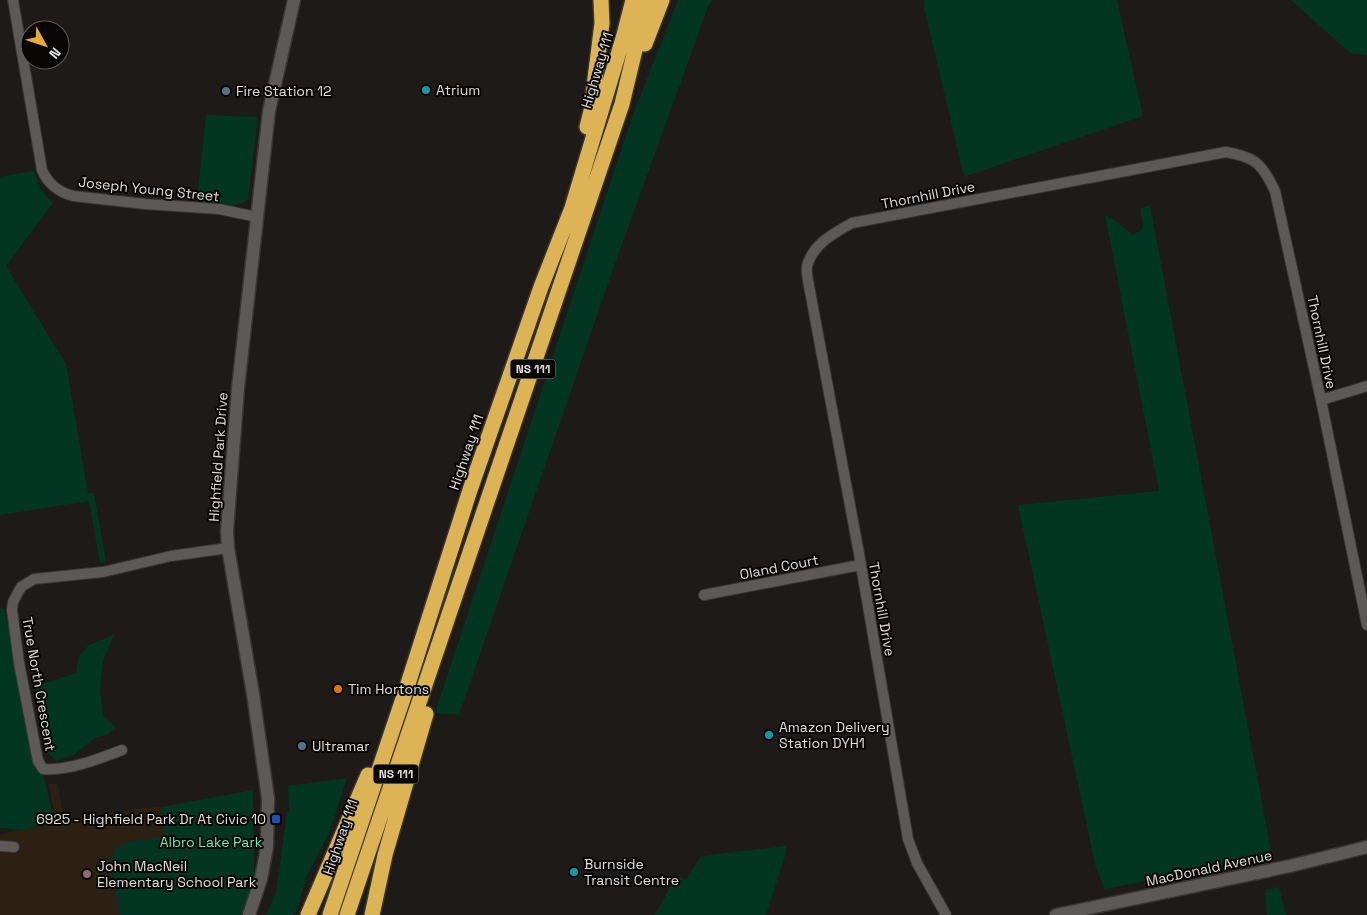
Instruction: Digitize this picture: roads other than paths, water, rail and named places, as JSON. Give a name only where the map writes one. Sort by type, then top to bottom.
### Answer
[{"type":"highway","points":[[572,208],[571,184],[591,111],[602,23],[601,0]]},
{"type":"highway","name":"Highway 111","points":[[330,915],[407,687],[470,490],[572,208],[633,0]]},
{"type":"highway","name":"NS 111","points":[[347,915],[622,104],[647,0]]},
{"type":"highway","points":[[622,104],[662,0]]},
{"type":"highway","points":[[372,915],[385,855],[423,724],[444,633]]},
{"type":"highway","points":[[308,915],[407,687]]},
{"type":"street","name":"Joseph Young Street","points":[[13,0],[42,170],[52,185],[61,192],[73,196],[145,204],[219,209],[257,217]]},
{"type":"street","name":"Highfield Park Drive","points":[[249,915],[267,847],[268,798],[253,694],[228,548],[228,522],[238,388],[269,111],[294,0]]},
{"type":"street","name":"Thornhill Drive","points":[[946,915],[917,863],[908,839],[810,293],[807,267],[814,251],[827,237],[852,223],[1226,152],[1240,154],[1256,163],[1265,170],[1275,191],[1321,400],[1367,625]]},
{"type":"street","points":[[1321,400],[1367,386]]},
{"type":"street","name":"True North Crescent","points":[[122,750],[96,760],[51,770],[43,769],[38,761],[19,663],[12,610],[15,596],[21,587],[34,579],[103,572],[171,556],[228,548]]},
{"type":"street","name":"Oland Court","points":[[704,595],[860,565]]},
{"type":"street","points":[[0,846],[14,847]]},
{"type":"street","name":"MacDonald Avenue","points":[[1056,915],[1367,847]]},
{"type":"place","name":"Atrium","points":[[426,90]]},
{"type":"place","name":"Fire Station 12","points":[[226,91]]},
{"type":"place","name":"Tim Hortons","points":[[338,689]]},
{"type":"place","name":"Amazon Delivery Station DYH1","points":[[769,735]]},
{"type":"place","name":"Ultramar","points":[[302,746]]},
{"type":"place","name":"6925 - Highfield Park Dr At Civic 10","points":[[276,819]]},
{"type":"place","name":"Burnside Transit Centre","points":[[574,872]]},
{"type":"place","name":"John MacNeil Elementary School Park","points":[[87,874]]},
{"type":"park label","name":"Albro Lake Park","points":[[211,842]]}]
